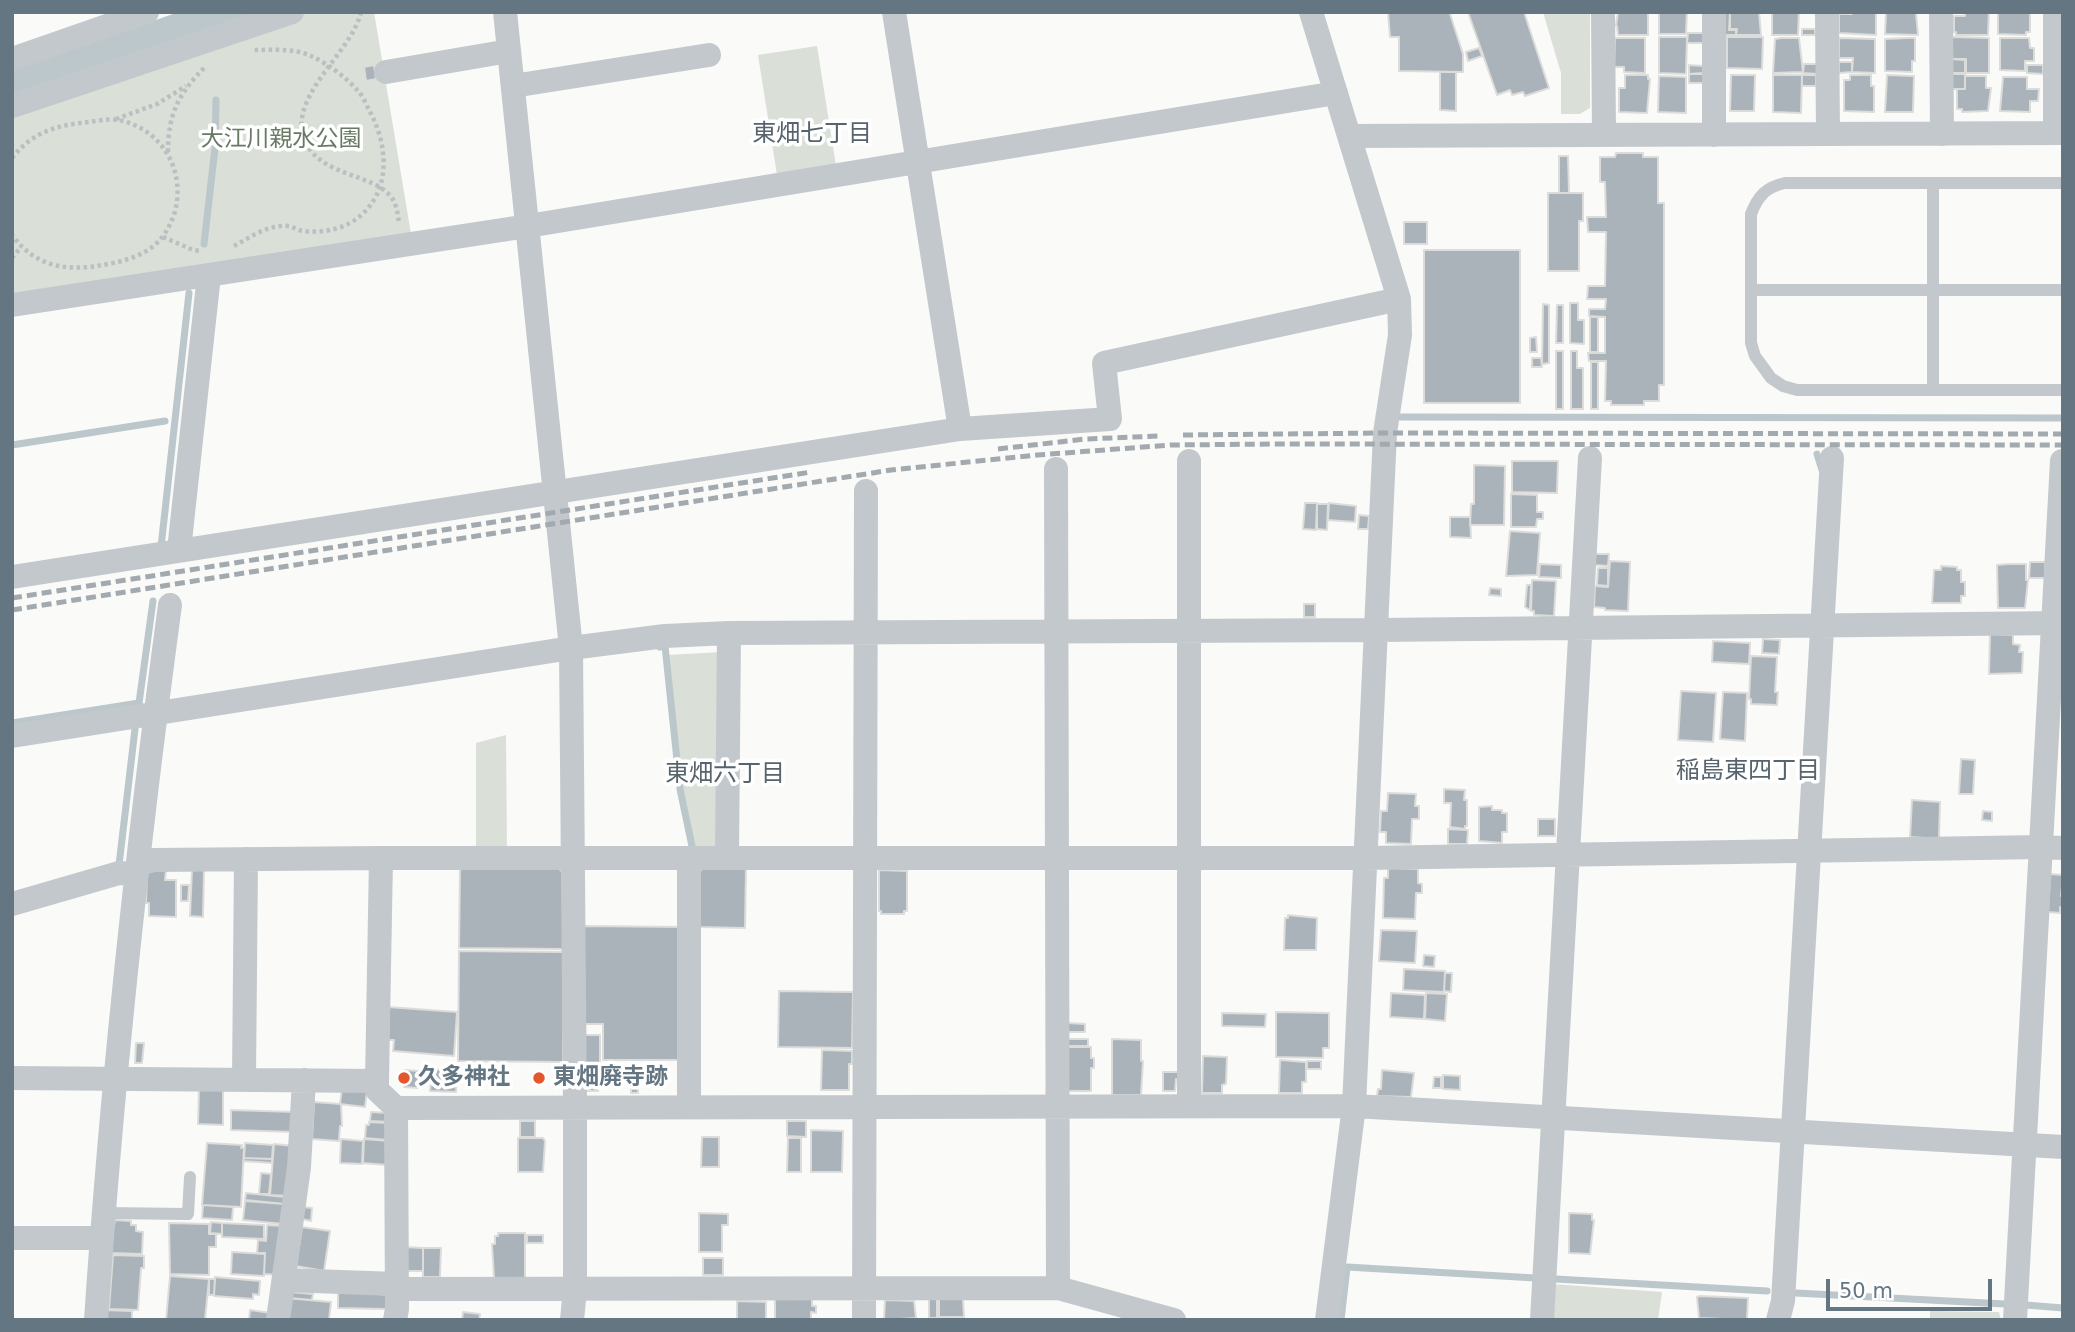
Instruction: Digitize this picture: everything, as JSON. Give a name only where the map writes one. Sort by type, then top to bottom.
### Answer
[{"type":"street","points":[[12,59],[99,21],[146,12]]},
{"type":"street","points":[[12,106],[292,12]]},
{"type":"street","points":[[505,12],[557,491],[571,648],[575,1107],[575,1289],[572,1320]]},
{"type":"street","points":[[894,12],[960,429]]},
{"type":"street","points":[[1311,12],[1399,299],[1400,335],[1385,433],[1354,1106],[1327,1320]]},
{"type":"street","points":[[1603,12],[1604,135]]},
{"type":"street","points":[[1714,12],[1714,135]]},
{"type":"street","points":[[1827,12],[1828,134]]},
{"type":"street","points":[[1941,12],[1942,134]]},
{"type":"street","points":[[1349,136],[2059,133],[2055,12]]},
{"type":"street","points":[[386,72],[509,51]]},
{"type":"street","points":[[513,86],[709,55]]},
{"type":"street","points":[[12,306],[212,264],[401,246],[1336,93]]},
{"type":"street","points":[[179,550],[212,264]]},
{"type":"street","points":[[12,577],[960,429],[1110,419],[1104,363],[1399,299]]},
{"type":"street","points":[[1542,1320],[1590,458]]},
{"type":"street","points":[[1778,1320],[1783,1301],[1832,458]]},
{"type":"street","points":[[1189,461],[1189,1106]]},
{"type":"street","points":[[2015,1320],[2024,1144],[2052,847],[2062,461]]},
{"type":"street","points":[[1056,469],[1058,1288]]},
{"type":"street","points":[[864,1320],[866,491]]},
{"type":"street","points":[[96,1320],[115,1077],[155,715],[170,605]]},
{"type":"street","points":[[12,736],[571,648],[665,636],[729,633],[2058,623]]},
{"type":"street","points":[[727,858],[729,633]]},
{"type":"street","points":[[12,904],[138,869],[154,860],[1366,858],[2052,847]]},
{"type":"street","points":[[381,858],[377,1090],[396,1108],[1354,1106],[2063,1147]]},
{"type":"street","points":[[689,858],[689,1107]]},
{"type":"street","points":[[244,1079],[246,859]]},
{"type":"street","points":[[12,1078],[377,1080]]},
{"type":"street","points":[[278,1320],[299,1167],[304,1080]]},
{"type":"street","points":[[395,1320],[396,1108]]},
{"type":"street","points":[[12,1238],[102,1238]]},
{"type":"street","points":[[284,1280],[397,1286],[575,1289],[1058,1288],[1103,1310],[1174,1320]]},
{"type":"lane","points":[[2063,183],[1785,183],[1772,186],[1755,202],[1751,214],[1751,343],[1755,356],[1771,378],[1783,386],[1797,390],[2063,390]]},
{"type":"lane","points":[[1933,183],[1933,390]]},
{"type":"lane","points":[[1752,290],[2063,290]]},
{"type":"lane","points":[[103,1213],[188,1214],[190,1177]]},
{"type":"path","points":[[361,12],[346,46],[328,66],[303,110],[302,124],[306,143],[319,159],[381,188],[391,196],[396,207],[401,246]]},
{"type":"path","points":[[229,249],[258,233],[274,228],[288,226],[302,232],[336,230],[354,221],[368,209],[381,188],[384,173],[376,122],[359,92],[310,55],[281,49],[248,51]]},
{"type":"path","points":[[12,235],[27,253],[41,262],[69,268],[119,262],[151,248],[163,237],[173,217],[177,194],[177,177],[168,152],[169,123],[176,103],[189,84],[206,66],[213,63]]},
{"type":"path","points":[[12,159],[34,137],[47,130],[115,119],[157,104],[189,84]]},
{"type":"path","points":[[115,119],[143,129],[168,152]]},
{"type":"path","points":[[163,237],[193,250],[212,264]]},
{"type":"path","points":[[12,258],[21,247]]},
{"type":"green space","name":"大江川親水公園","points":[[306,12],[374,12],[411,234],[12,297],[12,111]]},
{"type":"green space","points":[[1543,12],[1590,12],[1590,108],[1580,114],[1561,114],[1561,73]]},
{"type":"green space","points":[[817,46],[836,166],[777,175],[758,55]]},
{"type":"green space","points":[[721,652],[722,854],[695,851],[682,789],[668,655]]},
{"type":"green space","points":[[506,735],[507,852],[476,852],[476,743]]},
{"type":"green space","points":[[1552,1284],[1662,1292],[1658,1320],[1550,1320]]},
{"type":"green space","points":[[1930,1311],[1999,1312],[2001,1320],[1930,1320]]},
{"type":"shaded area","points":[[179,12],[270,12],[12,100],[12,69]]},
{"type":"building","points":[[1388,12],[1454,12],[1450,14],[1463,54],[1463,72],[1399,71],[1399,37],[1390,37]]},
{"type":"building","points":[[1468,12],[1524,12],[1549,88],[1525,96],[1523,92],[1512,95],[1510,90],[1497,95]]},
{"type":"building","points":[[1618,12],[1648,12],[1648,35],[1618,35]]},
{"type":"building","points":[[1659,12],[1687,12],[1686,34],[1659,34]]},
{"type":"building","points":[[1725,12],[1730,12],[1729,30],[1736,30],[1736,35],[1725,35]]},
{"type":"building","points":[[1730,12],[1759,12],[1761,35],[1736,35],[1737,29],[1730,29]]},
{"type":"building","points":[[1772,12],[1799,12],[1798,35],[1772,35]]},
{"type":"building","points":[[1876,12],[1876,35],[1839,33],[1839,14]]},
{"type":"building","points":[[1886,12],[1916,13],[1918,35],[1885,34]]},
{"type":"building","points":[[1965,12],[1989,12],[1988,35],[1956,35],[1954,16],[1965,16]]},
{"type":"building","points":[[1998,12],[2030,13],[2030,32],[2026,32],[2026,35],[1998,34]]},
{"type":"building","points":[[1802,29],[1815,29],[1815,35],[1802,35]]},
{"type":"building","points":[[1688,33],[1703,33],[1703,43],[1687,43]]},
{"type":"building","points":[[1659,37],[1687,37],[1686,74],[1659,73]]},
{"type":"building","points":[[1727,37],[1763,37],[1762,69],[1727,68]]},
{"type":"building","points":[[1952,37],[1989,38],[1989,73],[1966,73],[1966,59],[1952,59]]},
{"type":"building","points":[[1615,38],[1645,38],[1645,73],[1624,72],[1624,67],[1614,67]]},
{"type":"building","points":[[1799,38],[1803,72],[1773,73],[1775,39]]},
{"type":"building","points":[[1839,38],[1875,39],[1875,73],[1852,72],[1853,58],[1839,58]]},
{"type":"building","points":[[1915,38],[1912,72],[1885,71],[1885,39]]},
{"type":"building","points":[[2000,38],[2029,38],[2030,48],[2034,48],[2034,61],[2025,61],[2025,71],[2000,70]]},
{"type":"building","points":[[1479,48],[1482,56],[1468,61],[1466,52]]},
{"type":"building","points":[[1951,59],[1965,60],[1965,73],[1951,73]]},
{"type":"building","points":[[1839,62],[1852,62],[1852,72],[1839,73]]},
{"type":"building","points":[[1804,64],[1817,64],[1817,74],[1803,73]]},
{"type":"building","points":[[374,65],[376,79],[366,81],[364,67]]},
{"type":"building","points":[[1689,65],[1703,66],[1703,73],[1689,74]]},
{"type":"building","points":[[2027,65],[2043,65],[2043,74],[2027,73]]},
{"type":"building","points":[[1440,72],[1456,72],[1456,111],[1440,110]]},
{"type":"building","points":[[1689,74],[1703,74],[1703,83],[1689,83]]},
{"type":"building","points":[[1951,74],[1965,74],[1965,89],[1951,89]]},
{"type":"building","points":[[1625,75],[1648,75],[1650,79],[1647,113],[1619,112],[1619,88],[1625,88]]},
{"type":"building","points":[[1731,75],[1755,75],[1754,111],[1730,111]]},
{"type":"building","points":[[1773,75],[1802,75],[1801,113],[1773,112]]},
{"type":"building","points":[[1802,75],[1816,75],[1816,86],[1802,86]]},
{"type":"building","points":[[1850,75],[1871,75],[1871,86],[1874,86],[1874,112],[1844,111],[1844,80],[1850,80]]},
{"type":"building","points":[[1887,75],[1914,76],[1913,112],[1885,112]]},
{"type":"building","points":[[1659,76],[1686,77],[1686,113],[1658,112]]},
{"type":"building","points":[[1965,76],[1986,76],[1986,88],[1991,88],[1988,111],[1962,112],[1962,109],[1957,109],[1957,89],[1965,89]]},
{"type":"building","points":[[2003,77],[2027,77],[2027,89],[2039,89],[2038,101],[2030,101],[2030,112],[2000,111]]},
{"type":"building","points":[[1616,153],[1643,153],[1643,157],[1658,157],[1658,203],[1664,203],[1664,385],[1659,385],[1659,401],[1644,401],[1644,405],[1611,405],[1611,401],[1605,401],[1606,361],[1589,361],[1588,353],[1605,353],[1605,317],[1589,316],[1589,309],[1605,309],[1606,299],[1587,299],[1588,286],[1605,286],[1606,232],[1588,232],[1587,217],[1606,217],[1605,182],[1600,182],[1600,157],[1615,157]]},
{"type":"building","points":[[1559,156],[1568,156],[1569,193],[1559,193]]},
{"type":"building","points":[[1548,193],[1583,193],[1583,221],[1579,221],[1579,271],[1548,271]]},
{"type":"building","points":[[1404,222],[1427,222],[1427,244],[1404,244]]},
{"type":"building","points":[[1424,250],[1520,250],[1520,403],[1424,403]]},
{"type":"building","points":[[1570,303],[1578,303],[1578,320],[1584,320],[1584,344],[1570,343]]},
{"type":"building","points":[[1543,304],[1549,305],[1549,363],[1542,364]]},
{"type":"building","points":[[1557,305],[1563,305],[1563,343],[1556,343]]},
{"type":"building","points":[[1590,317],[1598,317],[1598,352],[1590,352]]},
{"type":"building","points":[[1536,337],[1537,352],[1530,352],[1530,338]]},
{"type":"building","points":[[1556,351],[1563,351],[1563,409],[1556,409]]},
{"type":"building","points":[[1571,351],[1577,351],[1577,368],[1583,368],[1583,409],[1571,409]]},
{"type":"building","points":[[1532,358],[1541,358],[1542,367],[1532,367]]},
{"type":"building","points":[[1591,362],[1598,362],[1598,409],[1591,409]]},
{"type":"building","points":[[1512,461],[1558,461],[1557,493],[1512,492]]},
{"type":"building","points":[[1474,465],[1505,466],[1504,525],[1470,525],[1471,504],[1474,504]]},
{"type":"building","points":[[1511,494],[1537,495],[1537,512],[1543,512],[1543,519],[1537,519],[1536,527],[1511,527]]},
{"type":"building","points":[[1305,503],[1317,503],[1316,530],[1303,529]]},
{"type":"building","points":[[1329,503],[1356,506],[1355,522],[1328,520]]},
{"type":"building","points":[[1317,504],[1328,504],[1327,530],[1317,529]]},
{"type":"building","points":[[1359,515],[1369,516],[1368,529],[1358,529]]},
{"type":"building","points":[[1450,517],[1470,517],[1471,538],[1450,537]]},
{"type":"building","points":[[1510,531],[1540,533],[1537,575],[1506,576]]},
{"type":"building","points":[[1595,554],[1609,554],[1608,566],[1595,565]]},
{"type":"building","points":[[1610,561],[1630,562],[1628,611],[1594,607],[1595,586],[1608,587]]},
{"type":"building","points":[[2030,562],[2045,562],[2045,578],[2029,578]]},
{"type":"building","points":[[1540,564],[1561,565],[1561,578],[1539,577]]},
{"type":"building","points":[[2026,564],[2028,580],[2025,608],[1998,608],[1997,565]]},
{"type":"building","points":[[1941,566],[1957,567],[1957,570],[1961,570],[1961,582],[1965,582],[1965,596],[1961,596],[1961,603],[1932,603],[1934,570],[1941,570]]},
{"type":"building","points":[[1598,568],[1608,568],[1608,586],[1597,585]]},
{"type":"building","points":[[1532,580],[1556,581],[1554,616],[1534,615],[1534,611],[1531,611]]},
{"type":"building","points":[[1527,585],[1531,585],[1530,610],[1525,607]]},
{"type":"building","points":[[1490,588],[1501,589],[1501,596],[1489,595]]},
{"type":"building","points":[[1304,604],[1315,604],[1315,617],[1304,617]]},
{"type":"building","points":[[1990,634],[2013,635],[2013,644],[2020,645],[2019,652],[2023,652],[2022,673],[1989,674]]},
{"type":"building","points":[[1763,639],[1780,640],[1779,654],[1762,653]]},
{"type":"building","points":[[1713,641],[1750,643],[1749,664],[1712,662]]},
{"type":"building","points":[[1751,656],[1777,657],[1777,705],[1751,704]]},
{"type":"building","points":[[1681,691],[1716,693],[1713,742],[1678,740]]},
{"type":"building","points":[[1723,692],[1747,693],[1745,741],[1720,739]]},
{"type":"building","points":[[1961,759],[1975,760],[1973,794],[1959,794]]},
{"type":"building","points":[[1444,789],[1465,790],[1465,829],[1450,827],[1451,803],[1444,803]]},
{"type":"building","points":[[1388,793],[1416,794],[1415,806],[1419,806],[1419,819],[1412,819],[1411,844],[1386,843],[1386,832],[1380,832],[1381,811],[1387,811]]},
{"type":"building","points":[[1912,800],[1940,802],[1939,839],[1910,837]]},
{"type":"building","points":[[1492,806],[1492,810],[1507,813],[1507,832],[1502,832],[1502,843],[1479,841],[1479,807]]},
{"type":"building","points":[[1983,811],[1992,812],[1992,821],[1982,820]]},
{"type":"building","points":[[1538,819],[1555,819],[1555,836],[1538,836]]},
{"type":"building","points":[[1448,829],[1468,830],[1467,844],[1448,844]]},
{"type":"building","points":[[705,867],[746,868],[745,928],[699,927],[700,871]]},
{"type":"building","points":[[460,868],[559,869],[564,873],[564,949],[459,948]]},
{"type":"building","points":[[1388,868],[1418,869],[1418,883],[1422,884],[1422,893],[1416,893],[1415,919],[1383,918],[1384,878],[1388,878]]},
{"type":"building","points":[[192,869],[204,870],[203,917],[190,916]]},
{"type":"building","points":[[147,870],[166,871],[165,880],[176,880],[176,917],[149,916],[149,903],[146,903]]},
{"type":"building","points":[[879,870],[907,871],[907,911],[904,911],[904,914],[881,914],[879,911]]},
{"type":"building","points":[[2050,874],[2063,875],[2063,908],[2060,907],[2060,913],[2048,912]]},
{"type":"building","points":[[181,885],[189,885],[188,901],[181,901]]},
{"type":"building","points":[[1288,915],[1317,918],[1316,950],[1284,950],[1285,918],[1288,918]]},
{"type":"building","points":[[584,926],[684,927],[683,1060],[603,1060],[603,1024],[583,1024]]},
{"type":"building","points":[[1381,930],[1417,931],[1415,963],[1379,961]]},
{"type":"building","points":[[459,951],[564,952],[563,1062],[458,1061]]},
{"type":"building","points":[[1424,955],[1435,956],[1434,967],[1423,966]]},
{"type":"building","points":[[1404,969],[1445,971],[1444,992],[1403,990]]},
{"type":"building","points":[[1445,973],[1452,973],[1451,992],[1444,991]]},
{"type":"building","points":[[779,991],[853,992],[852,1048],[778,1047]]},
{"type":"building","points":[[1391,993],[1425,995],[1424,1019],[1390,1017]]},
{"type":"building","points":[[1426,993],[1447,994],[1445,1021],[1425,1019]]},
{"type":"building","points":[[388,1007],[457,1012],[454,1056],[393,1051],[394,1040],[385,1040]]},
{"type":"building","points":[[1276,1012],[1329,1013],[1329,1048],[1323,1048],[1323,1058],[1276,1057]]},
{"type":"building","points":[[1222,1013],[1266,1014],[1265,1027],[1222,1026]]},
{"type":"building","points":[[1067,1023],[1085,1024],[1085,1032],[1067,1032]]},
{"type":"building","points":[[585,1035],[600,1035],[600,1065],[585,1064]]},
{"type":"building","points":[[1066,1039],[1088,1039],[1088,1046],[1066,1046]]},
{"type":"building","points":[[1112,1039],[1141,1040],[1141,1095],[1112,1095]]},
{"type":"building","points":[[136,1043],[144,1043],[142,1063],[135,1063]]},
{"type":"building","points":[[1066,1047],[1091,1047],[1094,1068],[1091,1068],[1091,1091],[1065,1091]]},
{"type":"building","points":[[822,1050],[852,1051],[849,1090],[821,1090]]},
{"type":"building","points":[[1203,1056],[1227,1057],[1226,1084],[1222,1085],[1222,1093],[1202,1093]]},
{"type":"building","points":[[1280,1060],[1306,1062],[1306,1082],[1302,1082],[1302,1093],[1279,1093]]},
{"type":"building","points":[[1307,1061],[1321,1061],[1321,1069],[1307,1069]]},
{"type":"building","points":[[585,1066],[598,1066],[598,1091],[584,1091]]},
{"type":"building","points":[[432,1069],[457,1070],[456,1092],[430,1091]]},
{"type":"building","points":[[405,1070],[419,1071],[418,1088],[404,1087],[404,1082],[400,1082],[400,1074],[405,1075]]},
{"type":"building","points":[[1382,1070],[1414,1073],[1411,1097],[1377,1096],[1378,1089],[1381,1089]]},
{"type":"building","points":[[1163,1072],[1179,1072],[1180,1079],[1176,1079],[1175,1091],[1163,1091]]},
{"type":"building","points":[[631,1074],[638,1074],[638,1093],[631,1093]]},
{"type":"building","points":[[1443,1075],[1460,1076],[1460,1090],[1443,1089]]},
{"type":"building","points":[[1434,1077],[1441,1077],[1441,1088],[1433,1088]]},
{"type":"building","points":[[342,1088],[367,1091],[365,1107],[340,1104]]},
{"type":"building","points":[[199,1089],[223,1089],[223,1125],[198,1124]]},
{"type":"building","points":[[314,1102],[341,1104],[342,1126],[339,1141],[312,1139]]},
{"type":"building","points":[[231,1110],[295,1112],[295,1132],[231,1130]]},
{"type":"building","points":[[371,1112],[389,1113],[388,1122],[370,1121]]},
{"type":"building","points":[[520,1121],[535,1121],[535,1137],[520,1137]]},
{"type":"building","points":[[787,1121],[806,1121],[806,1137],[787,1136]]},
{"type":"building","points":[[369,1122],[388,1123],[387,1140],[365,1138],[366,1125],[369,1125]]},
{"type":"building","points":[[811,1130],[843,1131],[842,1172],[811,1172]]},
{"type":"building","points":[[702,1137],[719,1137],[719,1167],[701,1167]]},
{"type":"building","points":[[518,1138],[543,1138],[543,1172],[518,1172]]},
{"type":"building","points":[[788,1138],[801,1138],[801,1172],[787,1172]]},
{"type":"building","points":[[341,1139],[363,1141],[362,1164],[340,1163]]},
{"type":"building","points":[[364,1139],[389,1141],[387,1165],[363,1163]]},
{"type":"building","points":[[207,1143],[242,1145],[241,1148],[244,1148],[241,1207],[202,1205]]},
{"type":"building","points":[[245,1143],[273,1145],[272,1159],[244,1158]]},
{"type":"building","points":[[274,1144],[294,1146],[289,1196],[270,1195]]},
{"type":"building","points":[[244,1158],[272,1159],[272,1163],[243,1161]]},
{"type":"building","points":[[261,1173],[271,1174],[269,1194],[259,1194]]},
{"type":"building","points":[[246,1193],[285,1197],[285,1204],[245,1200]]},
{"type":"building","points":[[245,1201],[285,1204],[283,1224],[243,1220]]},
{"type":"building","points":[[203,1205],[233,1207],[232,1220],[202,1218]]},
{"type":"building","points":[[303,1207],[312,1208],[311,1221],[302,1219]]},
{"type":"building","points":[[699,1213],[728,1214],[728,1225],[722,1225],[722,1252],[699,1252]]},
{"type":"building","points":[[1569,1213],[1592,1214],[1594,1220],[1590,1254],[1569,1253]]},
{"type":"building","points":[[115,1220],[131,1221],[131,1225],[136,1225],[136,1231],[143,1232],[142,1254],[109,1253]]},
{"type":"building","points":[[211,1222],[222,1223],[222,1234],[210,1233]]},
{"type":"building","points":[[169,1223],[209,1224],[209,1234],[216,1234],[216,1247],[209,1247],[209,1275],[170,1274]]},
{"type":"building","points":[[222,1223],[264,1225],[264,1239],[222,1237]]},
{"type":"building","points":[[267,1225],[283,1226],[280,1275],[264,1274],[265,1253],[257,1253],[258,1240],[266,1241]]},
{"type":"building","points":[[302,1227],[330,1231],[324,1271],[296,1266]]},
{"type":"building","points":[[498,1233],[525,1233],[525,1278],[494,1278],[492,1244],[495,1244],[495,1236],[498,1236]]},
{"type":"building","points":[[527,1235],[543,1235],[543,1243],[527,1243]]},
{"type":"building","points":[[404,1247],[423,1248],[423,1271],[403,1271]]},
{"type":"building","points":[[423,1248],[441,1248],[440,1277],[423,1277]]},
{"type":"building","points":[[232,1252],[265,1254],[264,1276],[231,1274]]},
{"type":"building","points":[[113,1255],[144,1256],[138,1310],[109,1309]]},
{"type":"building","points":[[703,1258],[723,1258],[723,1275],[703,1275]]},
{"type":"building","points":[[170,1276],[209,1279],[205,1320],[166,1320]]},
{"type":"building","points":[[215,1277],[260,1281],[259,1295],[253,1294],[253,1299],[214,1296]]},
{"type":"building","points":[[209,1279],[215,1279],[214,1295],[209,1295]]},
{"type":"building","points":[[338,1291],[390,1295],[387,1309],[338,1308]]},
{"type":"building","points":[[290,1292],[313,1294],[312,1300],[290,1298]]},
{"type":"building","points":[[1697,1297],[1748,1298],[1747,1320],[1699,1318]]},
{"type":"building","points":[[286,1298],[331,1302],[329,1320],[284,1320]]},
{"type":"building","points":[[775,1298],[812,1299],[816,1313],[811,1312],[811,1320],[775,1320]]},
{"type":"building","points":[[929,1299],[937,1299],[937,1318],[929,1318]]},
{"type":"building","points":[[939,1299],[963,1299],[964,1317],[939,1317]]},
{"type":"building","points":[[885,1300],[914,1301],[916,1318],[884,1320]]},
{"type":"building","points":[[737,1301],[766,1302],[766,1320],[737,1320]]},
{"type":"building","points":[[105,1310],[132,1311],[132,1320],[105,1320]]},
{"type":"building","points":[[250,1310],[271,1313],[270,1320],[249,1320]]},
{"type":"building","points":[[463,1312],[480,1314],[479,1320],[462,1320]]},
{"type":"waterway","points":[[204,244],[215,148],[216,100]]},
{"type":"waterway","points":[[161,547],[189,293]]},
{"type":"waterway","points":[[1400,417],[2063,418]]},
{"type":"waterway","points":[[12,445],[165,421]]},
{"type":"waterway","points":[[1817,454],[1822,470]]},
{"type":"waterway","points":[[12,723],[139,703],[153,601]]},
{"type":"waterway","points":[[660,647],[665,646],[680,789],[693,851]]},
{"type":"waterway","points":[[119,865],[135,729]]},
{"type":"waterway","points":[[1341,1320],[1347,1267],[1535,1278]]},
{"type":"waterway","points":[[1556,1279],[1767,1291]]},
{"type":"waterway","points":[[1796,1293],[2005,1304]]},
{"type":"waterway","points":[[2026,1305],[2063,1308]]},
{"type":"railway","points":[[1183,435],[2063,434]]},
{"type":"railway","points":[[998,449],[1085,439],[1159,436]]},
{"type":"railway","points":[[12,610],[891,470],[1037,455],[1171,445],[2063,445]]},
{"type":"railway","points":[[12,598],[811,472]]},
{"type":"place","name":"久多神社","points":[[404,1078]]},
{"type":"place","name":"東畑廃寺跡","points":[[539,1078]]},
{"type":"district","name":"東畑七丁目","points":[[812,135]]},
{"type":"district","name":"稲島東四丁目","points":[[1748,772]]},
{"type":"district","name":"東畑六丁目","points":[[725,775]]}]
